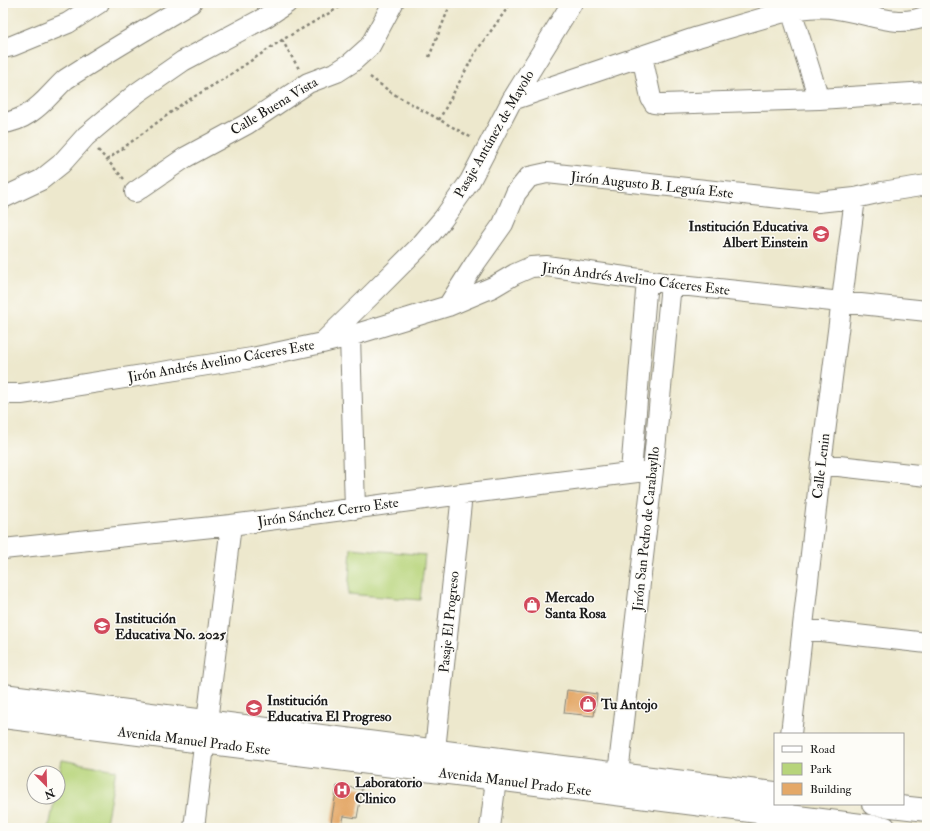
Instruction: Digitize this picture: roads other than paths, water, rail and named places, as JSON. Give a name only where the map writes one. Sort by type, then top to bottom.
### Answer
[{"type":"street","points":[[3,48],[12,46],[68,23],[99,3]]},
{"type":"street","points":[[3,123],[24,117],[42,104],[63,81],[191,3]]},
{"type":"street","points":[[3,198],[41,180],[61,164],[86,136],[137,93],[183,61],[266,17],[287,3]]},
{"type":"street","name":"Calle Buena Vista","points":[[135,192],[186,157],[247,124],[308,82],[337,72],[351,63],[370,46],[393,3]]},
{"type":"street","points":[[570,6],[588,3]]},
{"type":"street","name":"Pasaje Antúnez de Mayolo","points":[[322,343],[420,246],[444,219],[470,181],[512,100],[570,6]]},
{"type":"street","points":[[512,100],[698,37],[792,10],[824,7],[893,21],[909,22],[927,16]]},
{"type":"street","points":[[792,10],[819,99]]},
{"type":"street","points":[[642,56],[651,98],[654,103],[663,104],[819,99],[927,92]]},
{"type":"street","name":"Jirón Augusto B. Leguía Este","points":[[448,306],[476,262],[503,224],[516,193],[529,177],[547,174],[818,202],[855,198],[927,185]]},
{"type":"street","name":"Calle Lenin","points":[[791,733],[821,464],[855,198]]},
{"type":"street","name":"Jirón Andrés Avelino Cáceres Este","points":[[3,394],[34,392],[252,358],[322,343],[448,306],[493,287],[515,274],[531,267],[546,266],[671,284],[927,311]]},
{"type":"street","name":"Jirón San Pedro de Carabayllo","points":[[631,472],[647,280]]},
{"type":"street","name":"Jirón San Pedro de Carabayllo","points":[[618,774],[653,470],[671,284]]},
{"type":"street","points":[[350,336],[355,508]]},
{"type":"street","points":[[821,464],[927,476]]},
{"type":"street","name":"Jirón Sánchez Cerro Este","points":[[3,549],[231,525],[653,470]]},
{"type":"street","name":"Pasaje El Progreso","points":[[435,750],[462,494]]},
{"type":"street","points":[[194,828],[203,742],[231,525]]},
{"type":"street","points":[[803,629],[927,643]]},
{"type":"street","name":"Avenida Manuel Prado Este","points":[[3,695],[618,774],[774,792]]},
{"type":"street","name":"Avenida Manuel Prado Este","points":[[3,717],[885,828]]},
{"type":"street","points":[[490,828],[499,758]]},
{"type":"street","points":[[882,805],[927,810]]},
{"type":"place","name":"Institución Educativa Albert Einstein","points":[[821,234]]},
{"type":"place","name":"Mercado Santa Rosa","points":[[532,605]]},
{"type":"place","name":"Institución Educativa No. 2025","points":[[102,626]]},
{"type":"place","name":"Tu Antojo","points":[[588,704]]},
{"type":"place","name":"Institución Educativa El Progreso","points":[[254,708]]},
{"type":"place","name":"Laboratorio Clinico","points":[[342,790]]}]
